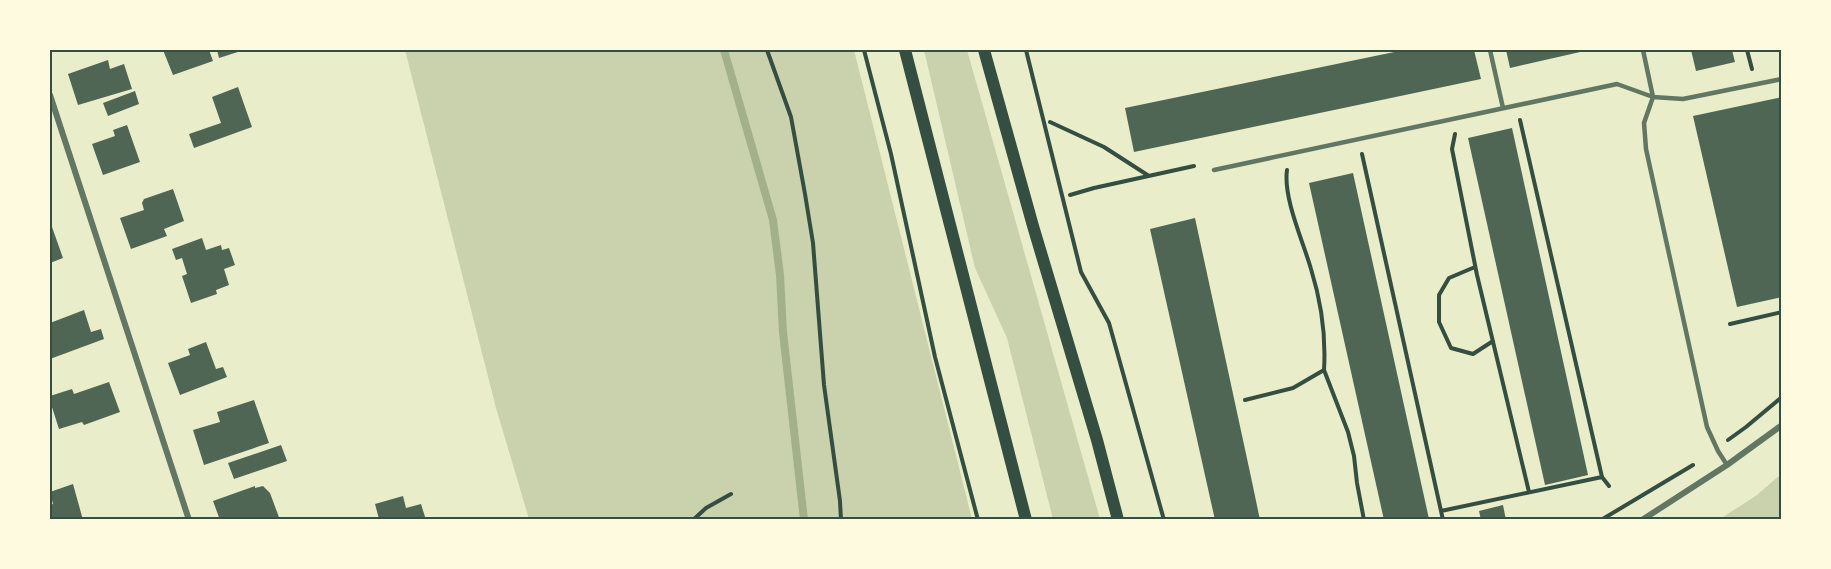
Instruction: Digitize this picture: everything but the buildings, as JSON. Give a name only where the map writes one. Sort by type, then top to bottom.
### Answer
[{"type":"main road","points":[[904,50],[1026,519]]},
{"type":"main road","points":[[984,50],[1118,519]]},
{"type":"street","points":[[50,95],[189,519]]},
{"type":"street","points":[[1642,519],[1727,465],[1782,425]]},
{"type":"lane","points":[[1490,50],[1503,108]]},
{"type":"lane","points":[[1643,50],[1653,97],[1644,123],[1646,149],[1707,427],[1727,465]]},
{"type":"lane","points":[[1214,170],[1617,84],[1653,97],[1683,99],[1782,79]]},
{"type":"path","points":[[767,50],[791,117],[813,243],[824,385],[841,519]]},
{"type":"path","points":[[864,50],[891,154],[935,357],[978,519]]},
{"type":"path","points":[[1026,50],[1081,273],[1109,323],[1164,519]]},
{"type":"path","points":[[1747,50],[1753,75]]},
{"type":"path","points":[[1514,106],[1519,119],[1602,477],[1609,486]]},
{"type":"path","points":[[1458,118],[1452,149],[1476,267],[1529,492]]},
{"type":"path","points":[[1050,122],[1104,147],[1149,176]]},
{"type":"path","points":[[1359,140],[1443,519]]},
{"type":"path","points":[[1290,154],[1286,180],[1300,240],[1311,269],[1317,297],[1326,348],[1324,370],[1348,432],[1364,519]]},
{"type":"path","points":[[1070,195],[1194,166]]},
{"type":"path","points":[[1476,267],[1449,278],[1439,295],[1439,322],[1451,348],[1473,354],[1493,341]]},
{"type":"path","points":[[1730,324],[1782,312]]},
{"type":"path","points":[[1245,400],[1293,388],[1324,370]]},
{"type":"path","points":[[1601,519],[1700,461],[1782,397]]},
{"type":"path","points":[[1441,511],[1602,477]]},
{"type":"path","points":[[693,519],[706,508],[731,494]]},
{"type":"green space","points":[[405,50],[854,50],[972,519],[529,519],[496,408]]},
{"type":"green space","points":[[924,50],[967,50],[1100,519],[1053,519],[1007,338],[975,268]]},
{"type":"green space","points":[[1781,474],[1781,519],[1720,519],[1757,495]]},
{"type":"waterway","points":[[724,50],[773,220],[804,520]]}]
